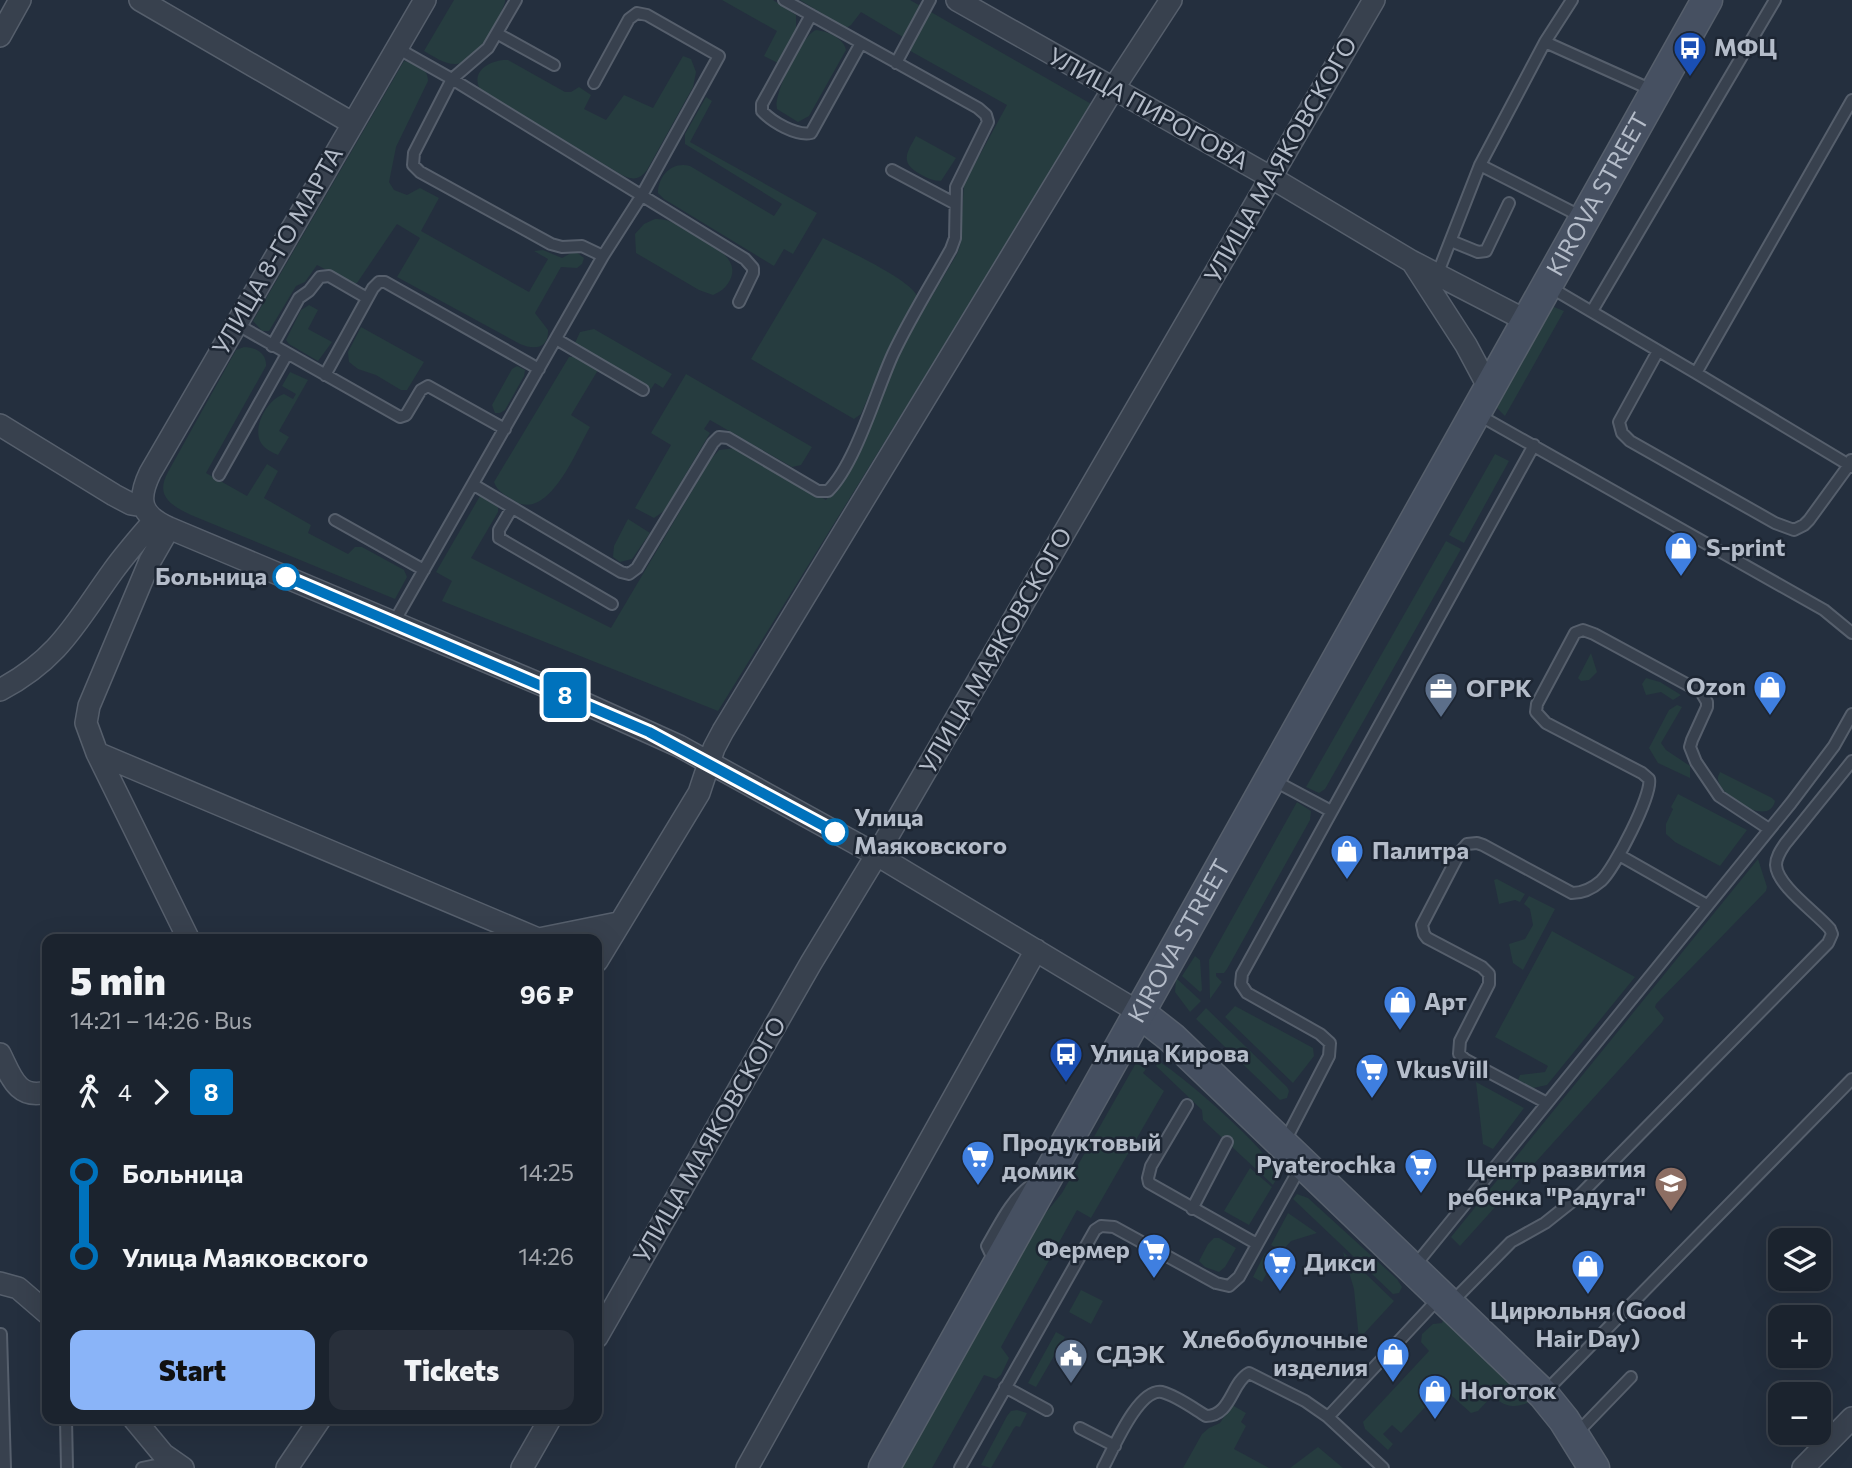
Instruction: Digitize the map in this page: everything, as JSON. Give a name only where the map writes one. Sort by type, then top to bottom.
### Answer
[{"type":"street","points":[[0,36],[20,0]]},
{"type":"street","points":[[140,0],[352,123]]},
{"type":"street","name":"УЛИЦА 8-ГО МАРТА","points":[[155,518],[144,487],[150,473],[425,0]]},
{"type":"street","name":"УЛИЦА ПИРОГОВА","points":[[957,0],[1272,178],[1412,261],[1527,321]]},
{"type":"street","points":[[602,952],[694,802],[723,731],[1113,89],[1171,0]]},
{"type":"street","name":"УЛИЦА МАЯКОВСКОГО","points":[[602,1328],[811,963],[877,855],[1374,0]]},
{"type":"street","name":"KIROVA STREET","points":[[884,1468],[1707,0]]},
{"type":"street","name":"УЛИЦА ПИРОГОВА","points":[[1412,261],[1466,345],[1482,400]]},
{"type":"street","points":[[0,425],[155,518],[618,718],[709,763],[877,855],[1140,1013],[1164,1031],[1543,1395],[1594,1468]]},
{"type":"street","points":[[0,690],[37,666],[63,642],[116,567],[155,518]]},
{"type":"street","points":[[155,518],[150,561],[89,706],[86,723],[97,753],[186,934]]},
{"type":"street","points":[[97,753],[524,934]]},
{"type":"street","points":[[562,934],[618,923]]},
{"type":"street","points":[[747,1468],[1036,950]]},
{"type":"street","points":[[0,1054],[19,1088],[32,1094],[42,1093]]},
{"type":"street","points":[[0,1283],[26,1293],[42,1308]]},
{"type":"street","points":[[1803,1468],[1852,1418]]},
{"type":"street","points":[[139,1424],[177,1465]]},
{"type":"street","points":[[287,1468],[317,1424]]},
{"type":"street","points":[[522,1468],[547,1424]]},
{"type":"lane","points":[[516,0],[498,34],[482,54],[452,79],[412,161],[415,169],[551,244],[562,247],[582,246],[603,256]]},
{"type":"lane","points":[[474,485],[621,572],[629,574],[635,571],[719,437],[728,438],[818,491],[828,491],[852,452],[893,353],[951,249],[958,179],[985,129],[987,118],[978,108],[784,0]]},
{"type":"lane","points":[[896,63],[930,0]]},
{"type":"lane","points":[[1437,275],[1480,165],[1545,42],[1572,0]]},
{"type":"lane","points":[[1592,311],[1775,0]]},
{"type":"lane","points":[[394,622],[603,256],[642,195],[719,56],[646,15],[637,13],[629,19],[594,83]]},
{"type":"lane","points":[[811,15],[762,104],[762,111],[768,117],[797,132],[811,133],[861,43]]},
{"type":"lane","points":[[498,34],[554,65]]},
{"type":"lane","points":[[1545,42],[1655,92]]},
{"type":"lane","points":[[397,48],[715,239],[750,264],[753,278],[739,302]]},
{"type":"lane","points":[[1696,373],[1852,100]]},
{"type":"lane","points":[[1480,165],[1584,219]]},
{"type":"lane","points":[[892,170],[954,203]]},
{"type":"lane","points":[[1451,241],[1478,252],[1486,251],[1509,203]]},
{"type":"lane","points":[[272,345],[299,298],[309,291],[320,277],[329,276],[367,298]]},
{"type":"lane","points":[[325,375],[375,284],[385,282],[539,369]]},
{"type":"lane","points":[[1547,286],[1851,463],[1804,525],[1794,530],[1775,523],[1630,441],[1622,433],[1619,422],[1658,351]]},
{"type":"lane","points":[[236,324],[400,417],[406,415],[421,390],[428,386],[505,429]]},
{"type":"lane","points":[[556,339],[643,390]]},
{"type":"lane","points":[[219,475],[287,354]]},
{"type":"lane","points":[[1482,400],[1534,445],[1824,610],[1852,633]]},
{"type":"lane","points":[[960,1468],[1091,1236],[1101,1226],[1115,1227],[1229,1286],[1235,1282],[1257,1244],[1329,1056],[1330,1043],[1320,1034],[1247,993],[1241,979],[1534,445]]},
{"type":"lane","points":[[512,508],[499,530],[499,538],[612,604]]},
{"type":"lane","points":[[335,520],[424,570]]},
{"type":"lane","points":[[1840,622],[1852,615]]},
{"type":"lane","points":[[1547,1103],[1459,1054],[1460,1041],[1489,984],[1489,974],[1482,967],[1427,937],[1422,925],[1460,852],[1467,844],[1483,845],[1572,893],[1587,890],[1602,880],[1619,855],[1649,793],[1649,779],[1546,723],[1536,712],[1537,705],[1575,633],[1583,630],[1594,634],[1701,692],[1707,707],[1690,747],[1696,762],[1719,796],[1769,829]]},
{"type":"lane","points":[[1412,1269],[1835,746],[1852,714]]},
{"type":"lane","points":[[1328,1417],[1445,1300],[1511,1242],[1545,1223],[1579,1196],[1828,943],[1832,934],[1830,929],[1782,880],[1776,865],[1785,844],[1852,761]]},
{"type":"lane","points":[[1269,778],[1331,811]]},
{"type":"lane","points":[[1619,855],[1707,905]]},
{"type":"lane","points":[[1543,1395],[1852,1079]]},
{"type":"lane","points":[[1186,1105],[1151,1166],[1148,1178],[1153,1187],[1257,1244]]},
{"type":"lane","points":[[1192,1209],[1227,1142]]},
{"type":"lane","points":[[1,1334],[5,1468]]},
{"type":"lane","points":[[1103,1468],[1137,1407],[1147,1395],[1162,1392],[1206,1416],[1211,1416],[1221,1412],[1243,1377],[1250,1373],[1305,1401],[1328,1417],[1383,1468]]},
{"type":"lane","points":[[1574,1436],[1631,1377]]},
{"type":"lane","points":[[1005,1387],[1047,1410]]},
{"type":"lane","points":[[66,1424],[67,1468]]},
{"type":"lane","points":[[1080,1428],[1115,1447]]},
{"type":"lane","points":[[142,1468],[177,1465]]},
{"type":"green space","points":[[454,0],[505,2],[493,30],[479,50],[464,62],[451,64],[424,51]]},
{"type":"green space","points":[[722,0],[773,0],[796,15],[796,29],[778,63],[764,56],[777,31]]},
{"type":"green space","points":[[800,0],[910,0],[1093,105],[718,711],[442,601],[452,581],[436,572],[480,496],[498,507],[498,512],[471,558],[611,628],[711,459],[719,450],[736,448],[826,500],[856,454],[896,357],[957,254],[960,246],[964,184],[1007,105],[905,48],[908,40],[861,12],[846,28]]},
{"type":"green space","points":[[816,30],[834,36],[842,42],[846,50],[809,116],[798,122],[777,109],[779,91],[796,53]]},
{"type":"green space","points":[[683,56],[691,59],[696,72],[693,87],[647,170],[635,178],[620,174],[480,89],[478,83],[478,77],[484,67],[508,60],[565,92],[579,87],[591,95],[584,109],[606,120],[624,95],[653,108]]},
{"type":"green space","points":[[404,61],[424,69],[428,81],[396,147],[389,182],[394,190],[407,195],[420,188],[439,198],[421,231],[529,292],[548,259],[534,251],[543,250],[562,258],[575,251],[584,258],[577,268],[561,267],[535,313],[548,330],[546,341],[540,346],[520,344],[397,277],[420,238],[397,224],[357,283],[317,265],[305,282],[296,286],[269,331],[262,331],[253,321]]},
{"type":"green space","points":[[706,97],[712,101],[690,142],[817,213],[793,254],[784,249],[774,266],[658,193],[660,181],[667,171],[683,165],[690,166],[774,216],[782,204],[685,144],[685,134]]},
{"type":"green space","points":[[916,136],[956,158],[941,181],[925,177],[909,165],[908,152]]},
{"type":"green space","points":[[655,219],[677,224],[723,253],[732,272],[725,287],[713,295],[699,290],[636,253],[635,234],[644,224]]},
{"type":"green space","points":[[823,238],[902,281],[917,296],[885,358],[861,414],[854,419],[751,359]]},
{"type":"green space","points":[[309,305],[318,310],[308,329],[332,342],[318,361],[286,340],[301,310]]},
{"type":"green space","points":[[1548,308],[1564,311],[1505,416],[1497,408],[1496,402]]},
{"type":"green space","points":[[361,327],[424,362],[407,390],[401,390],[349,362],[348,352]]},
{"type":"green space","points":[[594,329],[672,374],[663,388],[655,383],[651,389],[575,343],[580,332]]},
{"type":"green space","points":[[244,347],[260,352],[265,358],[266,366],[206,473],[247,496],[267,464],[278,471],[264,498],[311,525],[308,533],[348,554],[355,547],[362,547],[404,570],[407,577],[395,599],[191,515],[171,503],[164,494],[164,480],[168,472],[236,350]]},
{"type":"green space","points":[[569,357],[575,357],[598,370],[571,415],[590,427],[559,482],[538,502],[526,505],[504,494],[494,482]]},
{"type":"green space","points":[[517,366],[525,370],[524,376],[505,410],[495,413],[492,405],[512,369]]},
{"type":"green space","points":[[290,372],[308,380],[279,431],[289,437],[278,455],[261,443],[258,435],[260,420],[278,397],[284,394],[293,399],[296,394],[282,386]]},
{"type":"green space","points":[[686,374],[812,447],[801,465],[792,467],[710,420],[704,429],[710,433],[664,511],[654,518],[635,508],[671,445],[651,433]]},
{"type":"green space","points":[[1495,454],[1509,461],[1464,543],[1449,535]]},
{"type":"green space","points":[[628,519],[650,533],[632,559],[620,562],[613,557],[614,546]]},
{"type":"green space","points":[[1446,541],[1461,549],[1325,789],[1319,793],[1306,787]]},
{"type":"green space","points":[[1591,653],[1597,672],[1589,680],[1581,681],[1578,678]]},
{"type":"green space","points":[[1646,678],[1660,682],[1681,695],[1673,700],[1661,692],[1646,695],[1642,684]]},
{"type":"green space","points":[[1677,705],[1682,707],[1661,743],[1666,750],[1690,766],[1690,778],[1658,763],[1649,748],[1669,710]]},
{"type":"green space","points":[[1720,772],[1772,798],[1775,801],[1771,809],[1756,811],[1737,802],[1722,789],[1718,777]]},
{"type":"green space","points":[[1678,794],[1747,830],[1720,866],[1675,842],[1666,834],[1666,824],[1673,809],[1671,807]]},
{"type":"green space","points":[[1297,802],[1311,811],[1310,820],[1227,969],[1224,973],[1216,973],[1222,982],[1210,999],[1209,960]]},
{"type":"green space","points":[[1758,859],[1766,891],[1656,1004],[1655,1007],[1664,1018],[1662,1022],[1460,1246],[1451,1237]]},
{"type":"green space","points":[[1497,879],[1525,894],[1520,902],[1515,900],[1499,904],[1494,880]]},
{"type":"green space","points":[[1529,896],[1555,909],[1523,970],[1513,963],[1509,944],[1525,939],[1533,925],[1530,909],[1524,904]]},
{"type":"green space","points":[[1552,931],[1635,977],[1547,1085],[1533,1088],[1518,1080],[1520,1075],[1545,1072],[1548,1066],[1495,1037]]},
{"type":"green space","points":[[1195,956],[1200,960],[1200,992],[1182,976]]},
{"type":"green space","points":[[1176,978],[1201,1001],[1190,1012],[1175,992]]},
{"type":"green space","points":[[1235,1006],[1313,1048],[1314,1056],[1293,1083],[1225,1017]]},
{"type":"green space","points":[[1206,1008],[1287,1087],[1287,1098],[1280,1100],[1196,1019]]},
{"type":"green space","points":[[1158,1061],[1205,1097],[1261,1151],[1278,1176],[1273,1185],[1203,1120],[1202,1110],[1156,1066]]},
{"type":"green space","points":[[1136,1063],[1146,1069],[1143,1073],[1164,1091],[1091,1218],[1077,1210],[1001,1347],[1009,1358],[1001,1375],[996,1379],[984,1375],[932,1468],[897,1468],[1032,1230],[1062,1193]]},
{"type":"green space","points":[[1476,1082],[1524,1108],[1493,1149],[1483,1144]]},
{"type":"green space","points":[[1250,1168],[1272,1187],[1249,1225],[1224,1211]]},
{"type":"green space","points":[[1297,1194],[1308,1198],[1397,1279],[1402,1287],[1399,1293],[1393,1294],[1293,1199]]},
{"type":"green space","points":[[1288,1213],[1317,1233],[1291,1241],[1282,1251],[1271,1245]]},
{"type":"green space","points":[[1214,1238],[1236,1248],[1219,1272],[1205,1267],[1199,1261]]},
{"type":"green space","points":[[1343,1252],[1394,1301],[1359,1339],[1354,1289]]},
{"type":"green space","points":[[1265,1253],[1275,1258],[1262,1282],[1253,1277]]},
{"type":"green space","points":[[1081,1290],[1103,1301],[1091,1324],[1069,1312]]},
{"type":"green space","points":[[1449,1305],[1543,1394],[1517,1406],[1505,1404],[1492,1396],[1478,1411],[1471,1413],[1443,1388],[1401,1433],[1392,1425],[1383,1434],[1393,1444],[1388,1450],[1365,1429],[1363,1422],[1429,1351],[1421,1342],[1422,1334],[1433,1324],[1442,1323]]},
{"type":"green space","points":[[1056,1332],[1065,1337],[1036,1387],[1028,1383]]},
{"type":"green space","points":[[1232,1405],[1246,1413],[1241,1422],[1246,1426],[1234,1449],[1269,1468],[1183,1468],[1202,1434],[1220,1423]]},
{"type":"green space","points":[[1011,1411],[1027,1413],[1020,1427],[1014,1428],[991,1468],[981,1465],[1007,1416]]},
{"type":"green space","points":[[1318,1447],[1343,1468],[1290,1468]]},
{"type":"bus line","name":"8","points":[[286,577],[649,732],[835,832]]},
{"type":"place","name":"МФЦ","points":[[1690,78]]},
{"type":"place","name":"Больница","points":[[286,577]]},
{"type":"place","name":"S-print","points":[[1681,578]]},
{"type":"place","name":"Ozon","points":[[1770,717]]},
{"type":"place","name":"ОГРК","points":[[1441,719]]},
{"type":"place","name":"Улица Маяковского","points":[[835,832]]},
{"type":"place","name":"Палитра","points":[[1347,881]]},
{"type":"place","name":"Арт","points":[[1400,1032]]},
{"type":"place","name":"Улица Кирова","points":[[1066,1084]]},
{"type":"place","name":"VkusVill","points":[[1372,1100]]},
{"type":"place","name":"Продуктовый домик","points":[[978,1187]]},
{"type":"place","name":"Pyaterochka","points":[[1421,1195]]},
{"type":"place","name":"Центр развития ребенка \"Радуга\"","points":[[1671,1213]]},
{"type":"place","name":"Фермер","points":[[1154,1280]]},
{"type":"place","name":"Дикси","points":[[1280,1293]]},
{"type":"place","name":"Цирюльня (Good Hair Day)","points":[[1588,1296]]},
{"type":"place","name":"Хлебобулочные изделия","points":[[1393,1384]]},
{"type":"place","name":"СДЭК","points":[[1071,1385]]},
{"type":"place","name":"Ноготок","points":[[1435,1421]]}]
